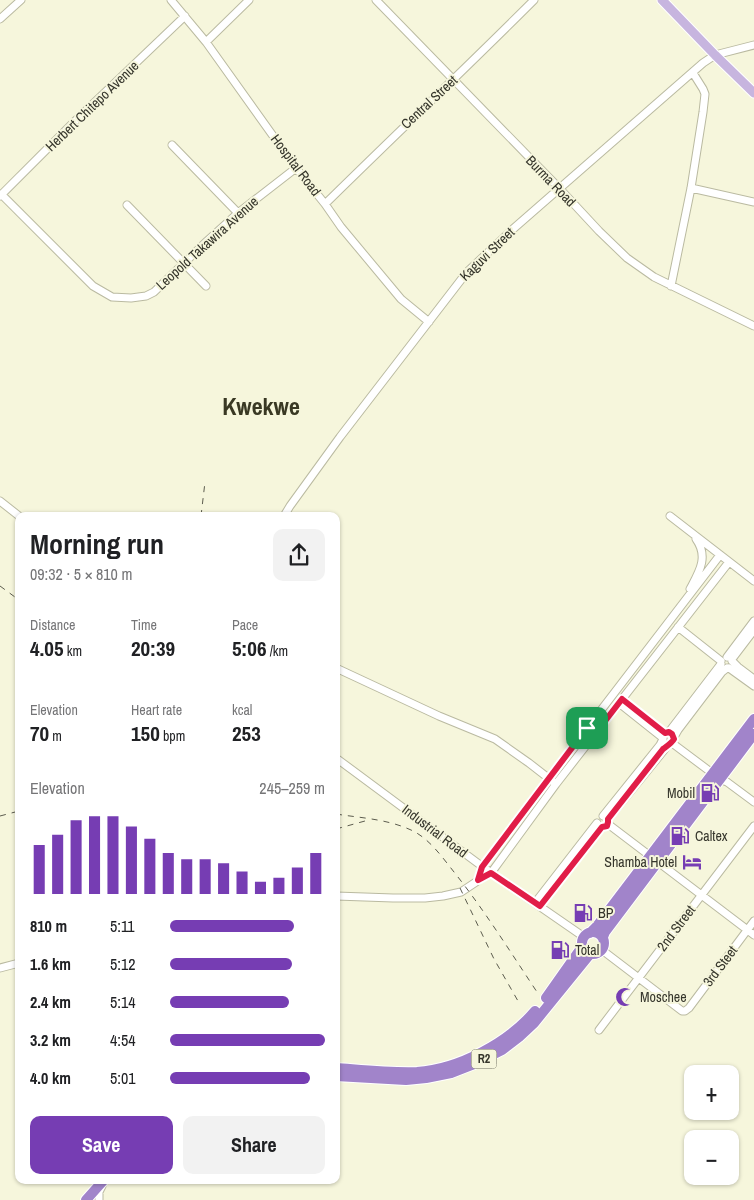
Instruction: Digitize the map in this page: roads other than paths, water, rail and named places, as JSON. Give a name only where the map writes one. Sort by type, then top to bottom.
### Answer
[{"type":"highway","name":"R2","points":[[719,776],[754,719]]},
{"type":"highway","name":"R2","points":[[340,1076],[406,1080],[451,1073],[502,1050],[519,1037],[534,1023],[568,975],[585,939],[618,906],[754,734]]},
{"type":"highway","name":"R2","points":[[602,950],[604,945],[603,937],[618,906]]},
{"type":"highway","points":[[602,950],[598,954],[587,953],[585,939],[597,933],[603,937]]},
{"type":"highway","name":"R2","points":[[340,1068],[420,1072],[465,1060],[505,1038],[519,1027],[590,954]]},
{"type":"highway","points":[[86,1200],[101,1184]]},
{"type":"main road","points":[[662,0],[754,92]]},
{"type":"street","points":[[0,19],[21,0]]},
{"type":"street","name":"Hospital Road","points":[[171,0],[206,42],[296,168],[341,227],[401,299],[429,322]]},
{"type":"street","points":[[206,42],[249,0]]},
{"type":"street","name":"Burma Road","points":[[376,0],[627,258],[654,277],[754,326]]},
{"type":"street","name":"Central Street","points":[[325,204],[534,0]]},
{"type":"street","name":"Herbert Chitepo Avenue","points":[[1,195],[185,16]]},
{"type":"street","points":[[715,55],[754,45]]},
{"type":"street","name":"Kaguvi Street","points":[[286,512],[329,451],[467,272],[559,188],[703,63],[715,55]]},
{"type":"street","points":[[671,286],[691,188],[705,94],[693,72]]},
{"type":"street","points":[[172,145],[238,213]]},
{"type":"street","name":"Leopold Takawira Avenue","points":[[1,195],[93,286],[112,297],[131,298],[146,296],[154,292],[238,213],[296,168]]},
{"type":"street","points":[[691,188],[754,202]]},
{"type":"street","points":[[127,205],[206,286]]},
{"type":"street","points":[[0,501],[15,512]]},
{"type":"street","points":[[670,516],[754,581]]},
{"type":"street","points":[[684,603],[697,575],[703,556],[699,542],[694,535]]},
{"type":"street","points":[[478,880],[482,867],[720,555]]},
{"type":"street","points":[[340,896],[425,898],[443,896],[461,892],[491,873],[556,784],[729,562]]},
{"type":"street","points":[[538,904],[604,822],[660,745],[678,730],[722,672],[754,621]]},
{"type":"street","points":[[679,626],[727,662],[754,686]]},
{"type":"street","points":[[727,662],[754,630]]},
{"type":"street","points":[[727,662],[738,667],[754,679]]},
{"type":"street","points":[[340,670],[439,716],[495,739],[556,784]]},
{"type":"street","points":[[621,701],[754,802]]},
{"type":"street","points":[[587,728],[595,734]]},
{"type":"street","name":"Industrial Road","points":[[340,761],[482,867],[538,904],[585,939]]},
{"type":"street","points":[[604,822],[751,932]]},
{"type":"street","name":"2nd Street","points":[[599,1030],[754,826]]},
{"type":"street","name":"3rd Steet","points":[[638,979],[682,1011],[685,1011],[751,932],[754,922]]},
{"type":"street","points":[[602,950],[638,979]]},
{"type":"street","points":[[0,968],[15,964]]},
{"type":"street","points":[[99,1200],[99,1192],[103,1184]]},
{"type":"railway","points":[[201,512],[205,482]]},
{"type":"railway","points":[[0,586],[15,597]]},
{"type":"railway","points":[[0,816],[15,812]]},
{"type":"railway","points":[[340,815],[393,823],[418,833],[424,838],[445,860],[498,932],[539,995]]},
{"type":"railway","points":[[340,828],[365,821]]},
{"type":"railway","points":[[460,888],[494,959],[518,1001]]},
{"type":"place","name":"Mobil","points":[[710,793]]},
{"type":"place","name":"Caltex","points":[[680,836]]},
{"type":"place","name":"Shamba Hotel","points":[[692,862]]},
{"type":"place","name":"BP","points":[[583,913]]},
{"type":"place","name":"Total","points":[[560,950]]},
{"type":"place","name":"Moschee","points":[[625,997]]},
{"type":"district","name":"Kwekwe","points":[[261,406]]}]
